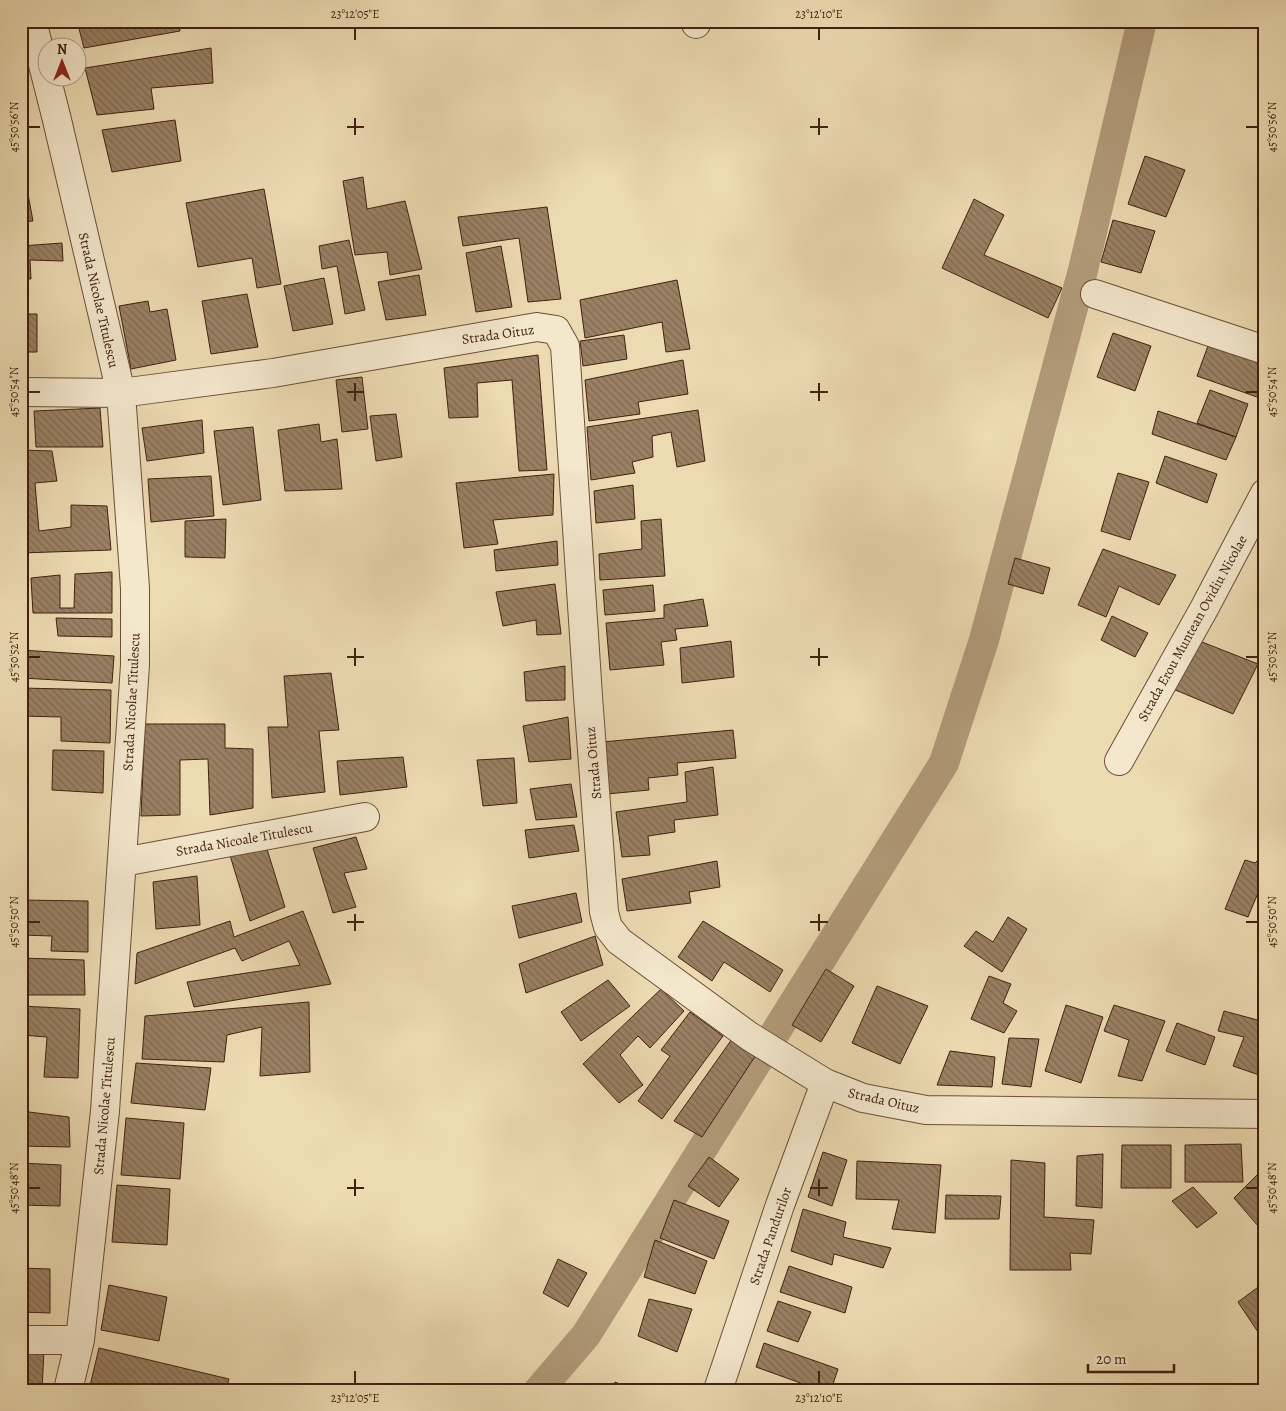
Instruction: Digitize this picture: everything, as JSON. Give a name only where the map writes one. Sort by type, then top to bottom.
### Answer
[{"type":"street","name":"Strada Nicolae Titulescu","points":[[32,21],[121,393],[135,588],[135,665],[105,1112],[80,1340],[68,1390]]},
{"type":"street","points":[[1095,294],[1265,350]]},
{"type":"street","name":"Strada Oituz","points":[[121,393],[273,372],[537,327],[556,330],[565,346],[604,912],[608,927],[619,941],[749,1036],[825,1083],[863,1098],[926,1110],[1265,1114]]},
{"type":"street","points":[[21,392],[121,393]]},
{"type":"street","name":"Strada Erou Muntean Ovidiu Nicolae","points":[[1119,761],[1205,607],[1265,493]]},
{"type":"street","name":"Strada Nicoale Titulescu","points":[[123,862],[365,817]]},
{"type":"street","name":"Strada Pandurilor","points":[[718,1390],[780,1205],[825,1083]]},
{"type":"street","points":[[21,1340],[80,1340]]},
{"type":"building","points":[[77,21],[178,21],[180,31],[88,47],[88,38],[81,38]]},
{"type":"building","points":[[211,48],[213,83],[151,88],[154,109],[97,115],[88,80],[88,68]]},
{"type":"building","points":[[175,120],[181,161],[112,172],[102,130]]},
{"type":"building","points":[[21,135],[27,159],[21,160]]},
{"type":"building","points":[[1145,156],[1185,170],[1166,217],[1128,204]]},
{"type":"building","points":[[21,173],[24,173],[33,221],[21,222]]},
{"type":"building","points":[[363,177],[367,209],[405,201],[422,269],[390,275],[387,252],[355,255],[343,181]]},
{"type":"building","points":[[264,189],[281,284],[257,288],[252,258],[198,267],[186,203]]},
{"type":"building","points":[[974,199],[1004,215],[984,255],[1062,288],[1048,318],[942,268]]},
{"type":"building","points":[[547,207],[561,299],[528,302],[519,238],[463,246],[458,217]]},
{"type":"building","points":[[1113,220],[1155,231],[1141,273],[1101,262]]},
{"type":"building","points":[[349,240],[365,310],[345,314],[337,266],[322,269],[319,246]]},
{"type":"building","points":[[62,243],[63,261],[30,260],[31,279],[21,279],[21,246]]},
{"type":"building","points":[[501,246],[512,307],[476,312],[466,253]]},
{"type":"building","points":[[419,275],[426,315],[386,320],[378,282]]},
{"type":"building","points":[[324,278],[333,324],[293,331],[284,286]]},
{"type":"building","points":[[677,280],[690,349],[666,352],[662,322],[585,338],[580,300]]},
{"type":"building","points":[[247,294],[258,347],[211,354],[202,301]]},
{"type":"building","points":[[148,301],[150,312],[167,309],[176,360],[131,369],[119,306]]},
{"type":"building","points":[[21,314],[37,314],[37,352],[21,352]]},
{"type":"building","points":[[1113,333],[1151,346],[1135,391],[1097,377]]},
{"type":"building","points":[[624,335],[627,359],[583,366],[580,341]]},
{"type":"building","points":[[1209,343],[1265,362],[1265,382],[1260,398],[1197,376]]},
{"type":"building","points":[[538,355],[547,470],[519,471],[512,380],[477,383],[478,417],[449,418],[444,368]]},
{"type":"building","points":[[683,360],[688,394],[638,402],[640,414],[589,421],[585,380]]},
{"type":"building","points":[[362,377],[368,429],[342,432],[336,380]]},
{"type":"building","points":[[1210,390],[1248,404],[1236,437],[1197,423]]},
{"type":"building","points":[[100,408],[103,447],[36,447],[34,411]]},
{"type":"building","points":[[698,410],[705,461],[677,467],[671,432],[652,436],[653,457],[632,462],[635,473],[591,480],[587,427]]},
{"type":"building","points":[[1158,411],[1236,437],[1226,460],[1152,434]]},
{"type":"building","points":[[396,414],[402,457],[376,461],[370,416]]},
{"type":"building","points":[[202,420],[204,453],[147,461],[142,428]]},
{"type":"building","points":[[319,424],[321,442],[337,439],[342,489],[285,491],[278,430]]},
{"type":"building","points":[[253,427],[261,500],[223,505],[214,431]]},
{"type":"building","points":[[21,450],[52,451],[57,481],[35,483],[39,531],[71,527],[71,505],[107,506],[111,550],[21,553]]},
{"type":"building","points":[[1165,456],[1217,474],[1207,503],[1156,483]]},
{"type":"building","points":[[1118,473],[1149,482],[1130,540],[1101,531]]},
{"type":"building","points":[[554,474],[553,515],[493,520],[498,544],[464,548],[456,483]]},
{"type":"building","points":[[211,476],[214,516],[151,522],[148,479]]},
{"type":"building","points":[[633,485],[635,519],[596,523],[594,491]]},
{"type":"building","points":[[226,519],[225,558],[185,557],[185,521]]},
{"type":"building","points":[[661,519],[665,576],[600,580],[599,554],[642,549],[641,521]]},
{"type":"building","points":[[557,541],[558,565],[496,571],[494,550]]},
{"type":"building","points":[[1103,549],[1176,575],[1159,605],[1119,586],[1106,617],[1078,605]]},
{"type":"building","points":[[1015,558],[1050,568],[1043,594],[1008,584]]},
{"type":"building","points":[[112,572],[112,613],[33,613],[31,578],[60,575],[60,608],[74,608],[75,574]]},
{"type":"building","points":[[555,584],[561,634],[537,635],[536,620],[503,626],[496,592]]},
{"type":"building","points":[[653,585],[655,611],[605,615],[603,590]]},
{"type":"building","points":[[703,599],[708,626],[675,629],[677,640],[661,642],[664,665],[610,670],[606,623],[664,618],[664,605]]},
{"type":"building","points":[[1112,616],[1148,633],[1135,657],[1101,640]]},
{"type":"building","points":[[56,618],[112,619],[112,637],[58,636]]},
{"type":"building","points":[[1197,640],[1258,664],[1233,714],[1173,689]]},
{"type":"building","points":[[731,641],[734,677],[682,683],[680,648]]},
{"type":"building","points":[[21,650],[114,656],[112,683],[21,678]]},
{"type":"building","points":[[565,666],[565,700],[526,701],[524,672]]},
{"type":"building","points":[[331,673],[339,730],[319,731],[325,792],[272,798],[268,727],[288,727],[284,676]]},
{"type":"building","points":[[21,688],[111,690],[110,743],[61,741],[61,717],[21,716]]},
{"type":"building","points":[[568,717],[571,759],[529,762],[523,726]]},
{"type":"building","points":[[145,724],[225,724],[225,748],[253,749],[253,808],[210,815],[208,759],[180,760],[180,815],[141,816]]},
{"type":"building","points":[[733,730],[736,758],[677,763],[678,775],[648,778],[649,790],[607,794],[602,742]]},
{"type":"building","points":[[53,750],[104,751],[103,793],[52,790]]},
{"type":"building","points":[[403,757],[407,787],[340,795],[337,761]]},
{"type":"building","points":[[514,758],[517,803],[483,806],[477,760]]},
{"type":"building","points":[[713,767],[718,815],[674,820],[675,832],[648,836],[650,855],[622,857],[616,812],[687,802],[685,772]]},
{"type":"building","points":[[571,784],[577,817],[536,820],[530,789]]},
{"type":"building","points":[[574,825],[579,851],[529,858],[525,830]]},
{"type":"building","points":[[356,837],[367,869],[344,873],[356,907],[333,913],[313,848]]},
{"type":"building","points":[[266,846],[285,907],[250,921],[229,852]]},
{"type":"building","points":[[1265,855],[1265,876],[1248,917],[1225,909],[1245,860],[1255,863]]},
{"type":"building","points":[[717,861],[720,887],[689,892],[691,903],[627,911],[622,879]]},
{"type":"building","points":[[197,876],[200,925],[156,929],[153,882]]},
{"type":"building","points":[[576,893],[582,922],[519,938],[512,906]]},
{"type":"building","points":[[21,900],[88,901],[88,952],[51,951],[52,936],[21,935]]},
{"type":"building","points":[[303,911],[331,984],[194,1007],[187,982],[300,965],[289,941],[242,961],[235,948],[135,984],[137,953],[230,921],[234,937]]},
{"type":"building","points":[[1008,917],[1027,929],[1002,972],[964,946],[976,931],[993,942]]},
{"type":"building","points":[[703,921],[783,970],[770,992],[724,962],[712,981],[678,957]]},
{"type":"building","points":[[595,936],[603,965],[526,993],[519,964]]},
{"type":"building","points":[[21,958],[84,960],[85,995],[21,995]]},
{"type":"building","points":[[826,969],[854,986],[821,1042],[792,1025]]},
{"type":"building","points":[[989,976],[1011,984],[1003,1003],[1017,1011],[1004,1033],[971,1019]]},
{"type":"building","points":[[608,980],[630,1006],[581,1041],[561,1012]]},
{"type":"building","points":[[877,986],[928,1006],[900,1064],[852,1043]]},
{"type":"building","points":[[661,989],[684,1011],[650,1048],[638,1036],[620,1055],[643,1085],[619,1103],[583,1064]]},
{"type":"building","points":[[309,1002],[310,1072],[260,1076],[262,1027],[227,1035],[224,1062],[142,1059],[145,1016]]},
{"type":"building","points":[[1066,1005],[1103,1017],[1081,1083],[1045,1071]]},
{"type":"building","points":[[1114,1005],[1165,1021],[1142,1081],[1118,1076],[1129,1040],[1104,1031]]},
{"type":"building","points":[[21,1006],[80,1009],[78,1078],[44,1077],[47,1037],[21,1035]]},
{"type":"building","points":[[1224,1011],[1265,1022],[1265,1062],[1259,1075],[1233,1066],[1244,1037],[1218,1031]]},
{"type":"building","points":[[690,1012],[723,1036],[662,1119],[638,1101],[670,1056],[661,1050]]},
{"type":"building","points":[[1177,1023],[1215,1037],[1205,1065],[1166,1051]]},
{"type":"building","points":[[1009,1038],[1039,1039],[1031,1087],[1002,1084]]},
{"type":"building","points":[[732,1039],[756,1055],[702,1137],[674,1121]]},
{"type":"building","points":[[950,1051],[995,1057],[992,1087],[937,1085]]},
{"type":"building","points":[[136,1063],[211,1068],[205,1110],[131,1103]]},
{"type":"building","points":[[21,1111],[69,1117],[70,1147],[21,1146]]},
{"type":"building","points":[[126,1118],[184,1123],[180,1179],[121,1175]]},
{"type":"building","points":[[1241,1144],[1243,1182],[1185,1182],[1185,1145]]},
{"type":"building","points":[[1122,1145],[1171,1145],[1171,1188],[1121,1188]]},
{"type":"building","points":[[823,1152],[847,1160],[832,1206],[808,1197]]},
{"type":"building","points":[[1103,1154],[1102,1208],[1076,1206],[1077,1156]]},
{"type":"building","points":[[709,1157],[739,1179],[719,1207],[688,1186]]},
{"type":"building","points":[[1011,1160],[1045,1163],[1044,1217],[1094,1220],[1091,1254],[1070,1253],[1071,1270],[1010,1270]]},
{"type":"building","points":[[857,1161],[941,1165],[935,1233],[892,1229],[899,1200],[856,1199]]},
{"type":"building","points":[[21,1163],[61,1165],[60,1206],[21,1205]]},
{"type":"building","points":[[1263,1169],[1265,1171],[1265,1234],[1234,1198]]},
{"type":"building","points":[[117,1185],[170,1189],[167,1245],[112,1242]]},
{"type":"building","points":[[1193,1187],[1217,1213],[1197,1228],[1172,1201]]},
{"type":"building","points":[[946,1195],[1001,1196],[999,1219],[945,1219]]},
{"type":"building","points":[[674,1200],[729,1221],[714,1259],[660,1238]]},
{"type":"building","points":[[803,1209],[846,1222],[843,1237],[891,1248],[883,1268],[834,1254],[832,1265],[791,1251]]},
{"type":"building","points":[[21,1216],[24,1216],[23,1259],[21,1259]]},
{"type":"building","points":[[655,1240],[707,1261],[695,1294],[644,1277]]},
{"type":"building","points":[[558,1259],[587,1273],[568,1307],[543,1293]]},
{"type":"building","points":[[789,1266],[852,1287],[845,1313],[780,1292]]},
{"type":"building","points":[[21,1268],[50,1269],[50,1313],[21,1312]]},
{"type":"building","points":[[1265,1282],[1265,1340],[1264,1341],[1238,1302]]},
{"type":"building","points":[[109,1285],[167,1297],[159,1341],[101,1330]]},
{"type":"building","points":[[649,1299],[692,1309],[677,1352],[638,1336]]},
{"type":"building","points":[[778,1301],[811,1312],[798,1342],[767,1331]]},
{"type":"building","points":[[764,1343],[838,1369],[831,1390],[820,1390],[756,1367]]},
{"type":"building","points":[[99,1348],[229,1379],[226,1390],[172,1390],[154,1385],[152,1390],[89,1390]]},
{"type":"building","points":[[21,1349],[44,1350],[42,1390],[21,1389]]},
{"type":"building","points":[[615,1382],[633,1390],[613,1390]]},
{"type":"waterway","points":[[539,1390],[586,1335],[944,763],[984,640],[1083,270],[1142,21]]}]
